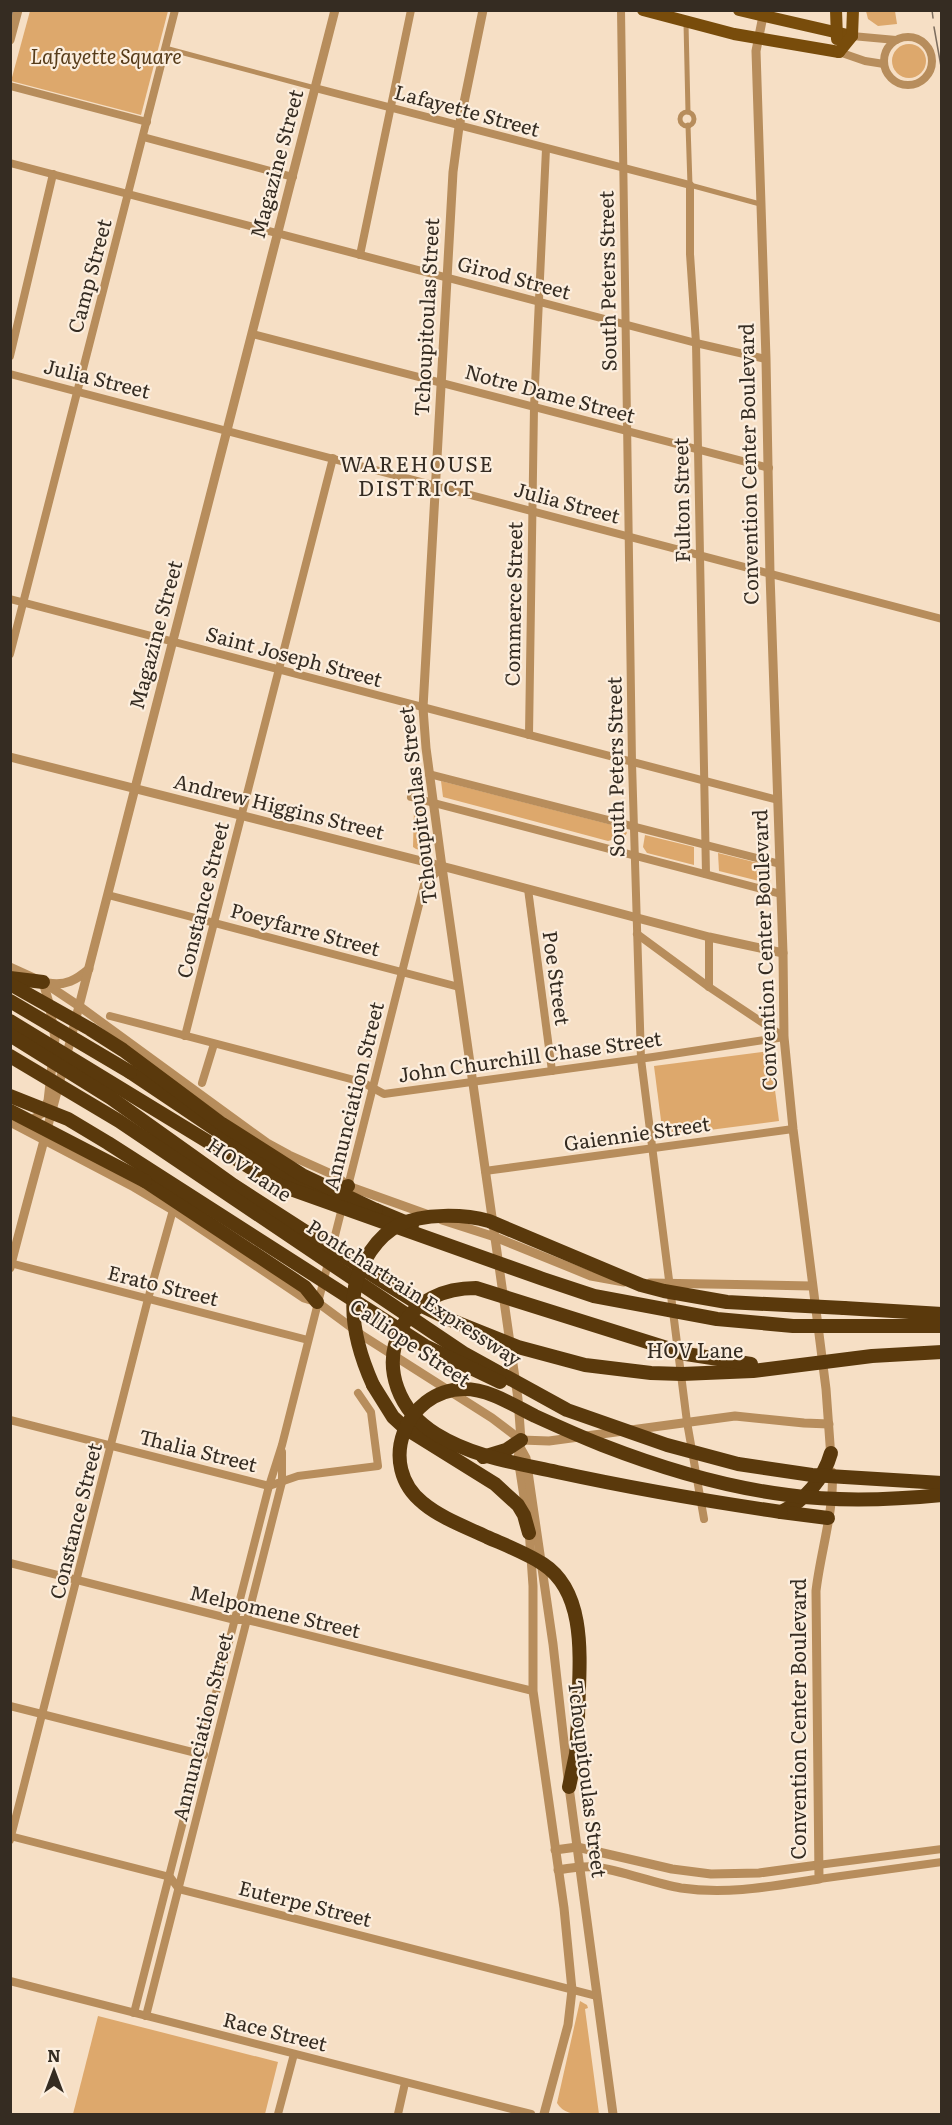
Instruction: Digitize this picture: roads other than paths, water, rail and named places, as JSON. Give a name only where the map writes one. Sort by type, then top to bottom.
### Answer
[{"type":"highway","points":[[10,978],[43,982]]},
{"type":"highway","points":[[10,984],[123,1050],[222,1124],[302,1175],[363,1205],[410,1224],[434,1239]]},
{"type":"highway","points":[[10,1001],[130,1072],[282,1174],[331,1192],[348,1186]]},
{"type":"highway","name":"Pontchartrain Expressway","points":[[10,1021],[279,1185],[594,1296],[717,1319],[793,1326],[942,1326]]},
{"type":"highway","name":"HOV Lane","points":[[10,1035],[111,1098],[233,1185],[379,1279],[422,1306],[489,1337],[585,1365],[651,1373],[714,1373],[789,1366]]},
{"type":"highway","name":"Pontchartrain Expressway","points":[[10,1056],[119,1121],[465,1354],[567,1410],[667,1445],[738,1464],[812,1475],[942,1483]]},
{"type":"highway","points":[[10,1096],[68,1119],[108,1143],[425,1346],[481,1374],[567,1410]]},
{"type":"highway","points":[[11,1119],[145,1181],[305,1287],[317,1302]]},
{"type":"highway","points":[[529,1533],[524,1515],[510,1497],[495,1484],[405,1428],[393,1417],[361,1358],[356,1333],[355,1287],[364,1262],[373,1247],[399,1224],[429,1217],[470,1216],[489,1221],[641,1285],[693,1298],[727,1302],[942,1314]]},
{"type":"highway","points":[[828,1518],[699,1500],[507,1461],[470,1451],[434,1433],[410,1412],[398,1392],[393,1362],[399,1332],[414,1310],[435,1296],[447,1291],[476,1288],[686,1353],[748,1364],[789,1366],[872,1356],[942,1352]]},
{"type":"highway","points":[[569,1787],[576,1754],[578,1721],[577,1620],[573,1603],[561,1582],[543,1564],[434,1511],[415,1497],[404,1478],[399,1453],[402,1433],[408,1420],[426,1401],[449,1391],[462,1389],[485,1392],[552,1424],[638,1458],[711,1480],[788,1496],[895,1499],[942,1495]]},
{"type":"highway","points":[[436,1448],[459,1455],[481,1457],[521,1444]]},
{"type":"highway","points":[[781,1512],[795,1506],[826,1469],[831,1453]]},
{"type":"main road","points":[[643,10],[686,16],[758,38],[839,52]]},
{"type":"main road","points":[[739,10],[852,36]]},
{"type":"main road","points":[[836,10],[839,52]]},
{"type":"main road","points":[[839,52],[852,36],[853,10]]},
{"type":"street","points":[[10,40],[18,10]]},
{"type":"street","name":"Camp Street","points":[[10,654],[175,10]]},
{"type":"street","name":"Magazine Street","points":[[11,1265],[56,1102],[335,10]]},
{"type":"street","points":[[360,255],[411,10]]},
{"type":"street","name":"Tchoupitoulas Street","points":[[483,10],[459,127],[450,213],[423,708],[429,774],[518,1399],[521,1444],[526,1458],[553,1644],[579,1867],[613,2115]]},
{"type":"street","name":"South Peters Street","points":[[621,10],[632,763],[641,1059],[687,1422],[704,1519]]},
{"type":"street","name":"Fulton Street","points":[[686,16],[688,112]]},
{"type":"street","name":"Convention Center Boulevard","points":[[763,16],[756,51],[784,1036],[829,1424],[833,1484],[816,1591],[819,1879]]},
{"type":"street","points":[[852,36],[896,40],[915,38],[926,45],[932,56],[931,70],[916,84],[903,84],[892,79],[884,64],[886,50],[896,40]]},
{"type":"street","name":"Lafayette Street","points":[[165,48],[459,127],[760,204]]},
{"type":"street","points":[[839,52],[865,61],[884,64]]},
{"type":"street","points":[[10,86],[147,122]]},
{"type":"street","name":"Fulton Street","points":[[692,113],[694,118],[692,124],[688,125],[682,124],[681,114],[692,113]]},
{"type":"street","name":"Fulton Street","points":[[688,125],[690,254],[696,343],[706,874]]},
{"type":"street","points":[[142,137],[292,177]]},
{"type":"street","name":"Commerce Street","points":[[529,735],[534,407],[546,149]]},
{"type":"street","name":"Girod Street","points":[[10,164],[696,343],[766,359]]},
{"type":"street","points":[[10,356],[53,174]]},
{"type":"street","name":"Notre Dame Street","points":[[253,334],[769,468]]},
{"type":"street","name":"Julia Street","points":[[10,374],[942,619]]},
{"type":"street","name":"Constance Street","points":[[185,1036],[333,458]]},
{"type":"street","name":"Saint Joseph Street","points":[[10,599],[778,800]]},
{"type":"street","name":"Andrew Higgins Street","points":[[10,757],[709,937],[783,953]]},
{"type":"street","points":[[429,774],[780,864]]},
{"type":"street","points":[[411,797],[781,894]]},
{"type":"street","name":"Annunciation Street","points":[[134,2013],[269,1486],[282,1445],[424,885],[442,867]]},
{"type":"street","name":"Poe Street","points":[[528,889],[552,1071]]},
{"type":"street","name":"Poeyfarre Street","points":[[108,895],[459,987]]},
{"type":"street","points":[[637,934],[710,987],[784,1036]]},
{"type":"street","points":[[709,937],[710,987]]},
{"type":"street","points":[[10,967],[43,982],[79,1006],[267,1143],[336,1176],[348,1186],[495,1237],[591,1276],[616,1281],[812,1286]]},
{"type":"street","points":[[43,982],[58,985],[75,981],[89,969]]},
{"type":"street","points":[[11,1119],[22,1124],[34,1120],[41,1114],[48,1101],[55,1038],[43,982]]},
{"type":"street","name":"John Churchill Chase Street","points":[[110,1016],[362,1082],[384,1094],[641,1059],[784,1036]]},
{"type":"street","points":[[202,1083],[214,1044]]},
{"type":"street","name":"Calliope Street","points":[[11,1119],[173,1210],[304,1298],[317,1302],[363,1336],[492,1418],[521,1444]]},
{"type":"street","name":"Gaiennie Street","points":[[485,1171],[793,1129]]},
{"type":"street","name":"Constance Street","points":[[11,1837],[148,1299],[173,1210]]},
{"type":"street","name":"Erato Street","points":[[11,1265],[308,1340]]},
{"type":"street","name":"Thalia Street","points":[[10,1420],[269,1486],[298,1476],[378,1466],[371,1412],[358,1393]]},
{"type":"street","points":[[521,1444],[735,1416],[829,1424]]},
{"type":"street","name":"Tchoupitoulas Street","points":[[521,1444],[518,1458],[529,1533],[533,1586],[533,1691],[569,1949],[572,1990],[568,2025],[544,2115]]},
{"type":"street","name":"Annunciation Street","points":[[146,2016],[282,1482],[282,1445]]},
{"type":"street","name":"Melpomene Street","points":[[10,1563],[235,1620],[247,1620],[533,1691]]},
{"type":"street","points":[[10,1706],[212,1757]]},
{"type":"street","points":[[11,1837],[170,1877],[179,1889]]},
{"type":"street","points":[[555,1850],[577,1847],[672,1869],[711,1874],[759,1873],[942,1849]]},
{"type":"street","points":[[558,1870],[595,1867],[660,1884],[705,1890],[743,1890],[942,1862]]},
{"type":"street","name":"Euterpe Street","points":[[179,1889],[597,1996]]},
{"type":"street","name":"Race Street","points":[[10,1981],[531,2115]]},
{"type":"street","points":[[278,2115],[294,2054]]},
{"type":"street","points":[[398,2115],[405,2083]]},
{"type":"tram line","points":[[10,19],[13,10]]},
{"type":"tram line","points":[[932,10],[933,18]]},
{"type":"tram line","points":[[934,27],[942,72]]},
{"type":"district","name":"WAREHOUSE DISTRICT","points":[[417,477]]},
{"type":"park label","name":"Lafayette Square","points":[[106,57]]}]
